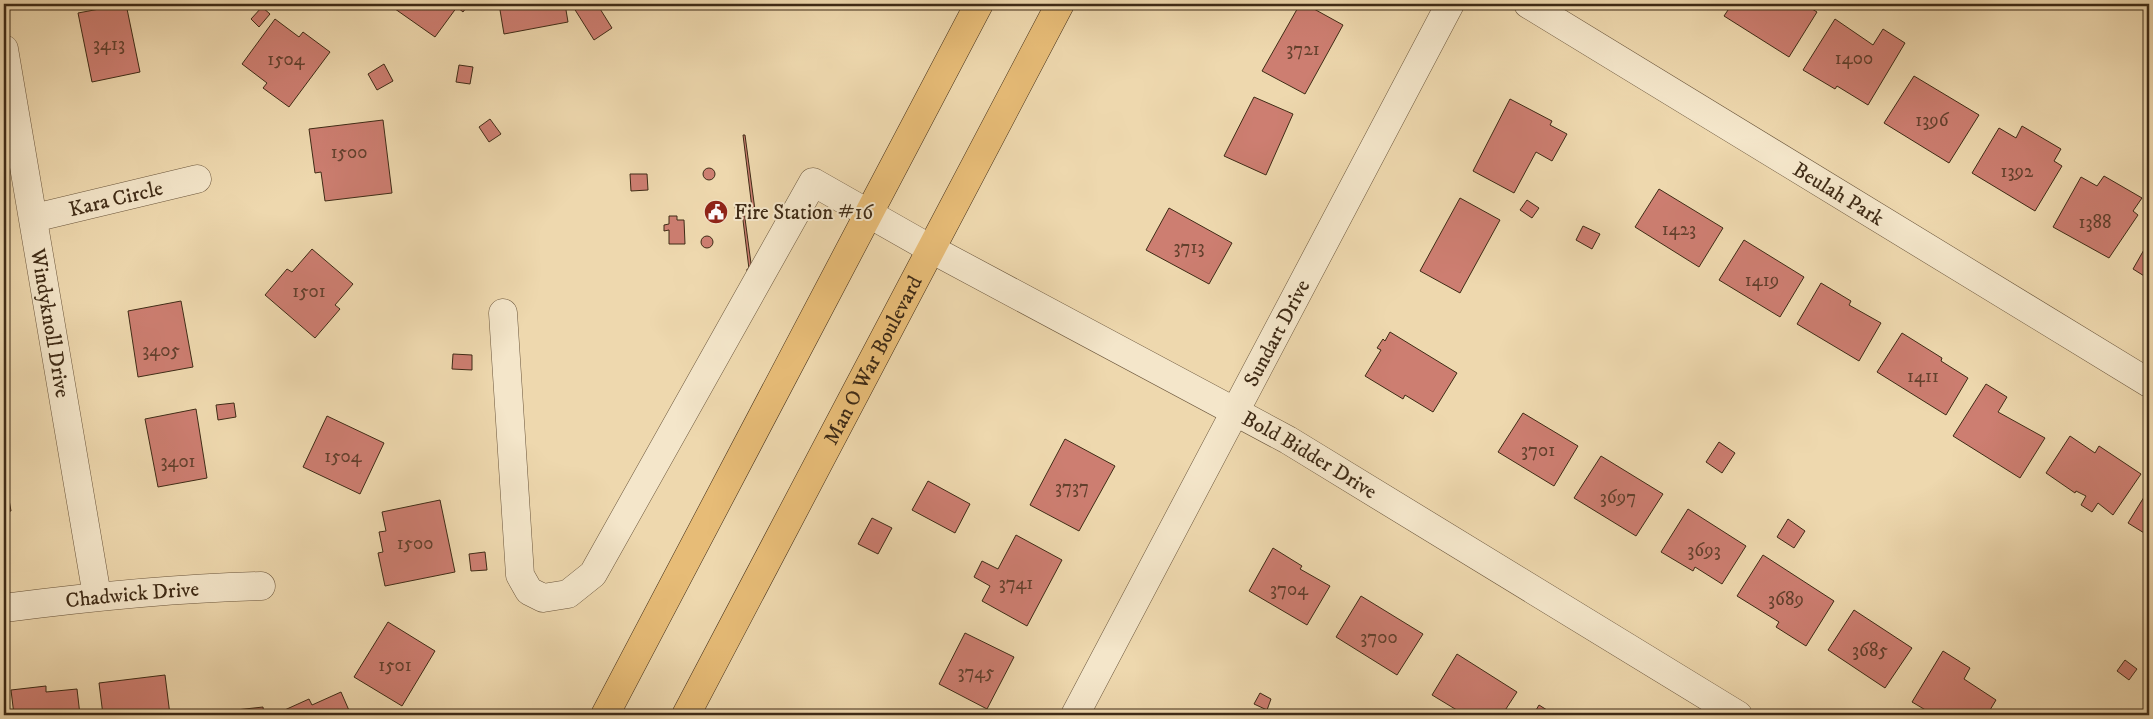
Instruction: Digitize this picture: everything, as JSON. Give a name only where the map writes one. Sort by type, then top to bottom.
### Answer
[{"type":"main road","points":[[605,715],[978,4]]},
{"type":"main road","name":"Man O War Boulevard","points":[[686,715],[1060,4]]},
{"type":"street","name":"Sundart Drive","points":[[1075,715],[1450,4]]},
{"type":"street","name":"Beulah Park","points":[[1528,4],[2149,383]]},
{"type":"street","name":"Windyknoll Drive","points":[[4,49],[97,596]]},
{"type":"street","name":"Kara Circle","points":[[34,218],[197,180]]},
{"type":"street","name":"Bold Bidder Drive","points":[[503,313],[520,576],[529,591],[543,598],[568,594],[593,574],[812,182],[932,249],[1288,440],[1738,715]]},
{"type":"street","name":"Chadwick Drive","points":[[4,608],[97,596],[194,588],[261,586]]},
{"type":"building","points":[[126,4],[140,72],[92,82],[78,13]]},
{"type":"building","points":[[388,4],[469,4],[463,12],[457,7],[435,37]]},
{"type":"building","points":[[499,4],[565,4],[568,22],[504,34]]},
{"type":"building","points":[[597,4],[612,28],[594,40],[572,5]]},
{"type":"building","points":[[1300,4],[1305,4],[1343,25],[1305,94],[1262,71]]},
{"type":"building","points":[[1732,4],[1804,4],[1817,12],[1789,57],[1724,16]]},
{"type":"building","points":[[262,7],[270,14],[259,27],[251,19]]},
{"type":"building","points":[[275,19],[299,37],[303,32],[330,52],[289,107],[263,88],[267,83],[242,64]]},
{"type":"building","points":[[1835,19],[1873,45],[1883,29],[1905,43],[1868,105],[1837,86],[1835,89],[1803,70]]},
{"type":"building","points":[[384,64],[393,81],[377,90],[368,74]]},
{"type":"building","points":[[459,65],[473,67],[470,84],[456,82]]},
{"type":"building","points":[[1914,76],[1979,115],[1949,163],[1884,123]]},
{"type":"building","points":[[1254,97],[1293,114],[1266,175],[1224,156]]},
{"type":"building","points":[[1510,99],[1552,121],[1550,125],[1567,134],[1552,161],[1536,152],[1514,193],[1473,171]]},
{"type":"building","points":[[490,119],[501,134],[489,142],[479,127]]},
{"type":"building","points":[[383,120],[392,193],[325,201],[321,172],[315,173],[309,129]]},
{"type":"building","points":[[2022,126],[2061,149],[2054,161],[2062,166],[2035,211],[1972,173],[1999,128],[2016,138]]},
{"type":"building","points":[[743,135],[745,135],[755,210],[744,211],[752,271],[747,271],[749,269],[742,212],[736,213],[735,206],[737,205],[738,210],[752,208]]},
{"type":"building","points":[[709,168],[715,174],[709,180],[703,174]]},
{"type":"building","points":[[630,174],[647,174],[648,190],[631,191]]},
{"type":"building","points":[[2104,176],[2142,198],[2133,211],[2138,215],[2109,258],[2053,227],[2081,177],[2097,186]]},
{"type":"building","points":[[1659,189],[1723,228],[1699,267],[1635,227]]},
{"type":"building","points":[[1460,198],[1500,220],[1460,293],[1420,271]]},
{"type":"building","points":[[1527,200],[1539,208],[1532,218],[1520,210]]},
{"type":"building","points":[[1169,208],[1232,243],[1209,284],[1146,250]]},
{"type":"building","points":[[669,216],[677,216],[677,220],[684,220],[685,244],[669,244],[669,230],[664,231],[664,225],[669,224]]},
{"type":"building","points":[[1583,226],[1600,234],[1592,249],[1576,240]]},
{"type":"building","points":[[707,236],[713,242],[707,248],[701,242]]},
{"type":"building","points":[[1744,240],[1804,277],[1780,317],[1719,280]]},
{"type":"building","points":[[2149,241],[2149,279],[2133,269]]},
{"type":"building","points":[[312,249],[353,284],[335,305],[340,309],[315,338],[265,295],[287,269],[292,272]]},
{"type":"building","points":[[1821,283],[1851,301],[1849,305],[1881,323],[1859,361],[1797,324]]},
{"type":"building","points":[[181,301],[193,367],[138,377],[128,311]]},
{"type":"building","points":[[1390,332],[1457,373],[1433,412],[1405,395],[1403,399],[1365,376],[1381,350],[1377,348],[1383,339],[1385,341]]},
{"type":"building","points":[[1902,333],[1942,358],[1941,361],[1968,378],[1946,415],[1877,372]]},
{"type":"building","points":[[453,354],[472,355],[472,370],[452,369]]},
{"type":"building","points":[[1986,384],[2007,397],[1998,412],[2045,438],[2020,478],[1953,436]]},
{"type":"building","points":[[234,403],[236,417],[218,420],[216,405]]},
{"type":"building","points":[[196,409],[207,478],[158,487],[145,419]]},
{"type":"building","points":[[1523,413],[1578,446],[1554,486],[1498,452]]},
{"type":"building","points":[[327,416],[384,443],[360,494],[303,467]]},
{"type":"building","points":[[2070,436],[2095,453],[2099,446],[2141,474],[2113,515],[2098,503],[2092,512],[2081,505],[2086,496],[2076,491],[2075,493],[2046,473]]},
{"type":"building","points":[[1065,439],[1115,466],[1079,531],[1030,505]]},
{"type":"building","points":[[1719,442],[1735,453],[1722,473],[1706,462]]},
{"type":"building","points":[[1601,456],[1663,494],[1636,536],[1574,498]]},
{"type":"building","points":[[4,471],[11,511],[4,512]]},
{"type":"building","points":[[928,481],[970,504],[955,533],[912,510]]},
{"type":"building","points":[[2149,489],[2149,536],[2128,523]]},
{"type":"building","points":[[440,500],[455,572],[385,586],[378,553],[383,552],[379,532],[386,531],[382,512]]},
{"type":"building","points":[[1688,509],[1746,546],[1722,584],[1695,567],[1693,571],[1661,552]]},
{"type":"building","points":[[872,518],[892,528],[878,554],[858,544]]},
{"type":"building","points":[[1788,519],[1805,531],[1794,548],[1777,537]]},
{"type":"building","points":[[1016,535],[1062,560],[1027,626],[982,601],[990,586],[974,577],[982,561],[998,569]]},
{"type":"building","points":[[1273,548],[1302,566],[1300,569],[1330,586],[1307,625],[1249,591]]},
{"type":"building","points":[[485,552],[487,570],[471,571],[469,554]]},
{"type":"building","points":[[1763,555],[1834,601],[1806,646],[1776,627],[1779,622],[1737,596]]},
{"type":"building","points":[[1361,596],[1423,634],[1397,675],[1336,637]]},
{"type":"building","points":[[1854,610],[1912,648],[1885,688],[1828,650]]},
{"type":"building","points":[[388,622],[435,651],[402,706],[354,677]]},
{"type":"building","points":[[965,633],[1014,657],[987,709],[939,684]]},
{"type":"building","points":[[1943,651],[1970,668],[1964,679],[1996,700],[1987,715],[1934,715],[1912,702]]},
{"type":"building","points":[[1457,654],[1517,692],[1502,715],[1465,715],[1432,695]]},
{"type":"building","points":[[2125,660],[2137,669],[2129,680],[2117,671]]},
{"type":"building","points":[[165,675],[170,715],[103,715],[99,683]]},
{"type":"building","points":[[46,686],[46,692],[77,689],[80,715],[14,715],[11,690]]},
{"type":"building","points":[[341,692],[351,715],[279,715],[278,713],[309,699],[312,705]]},
{"type":"building","points":[[1260,693],[1271,699],[1267,710],[1254,704]]},
{"type":"building","points":[[1539,705],[1555,715],[1533,715]]},
{"type":"building","points":[[263,707],[264,715],[191,715]]},
{"type":"building","points":[[2015,710],[2023,715],[2012,715]]},
{"type":"place","name":"Fire Station #16","points":[[716,212]]}]
